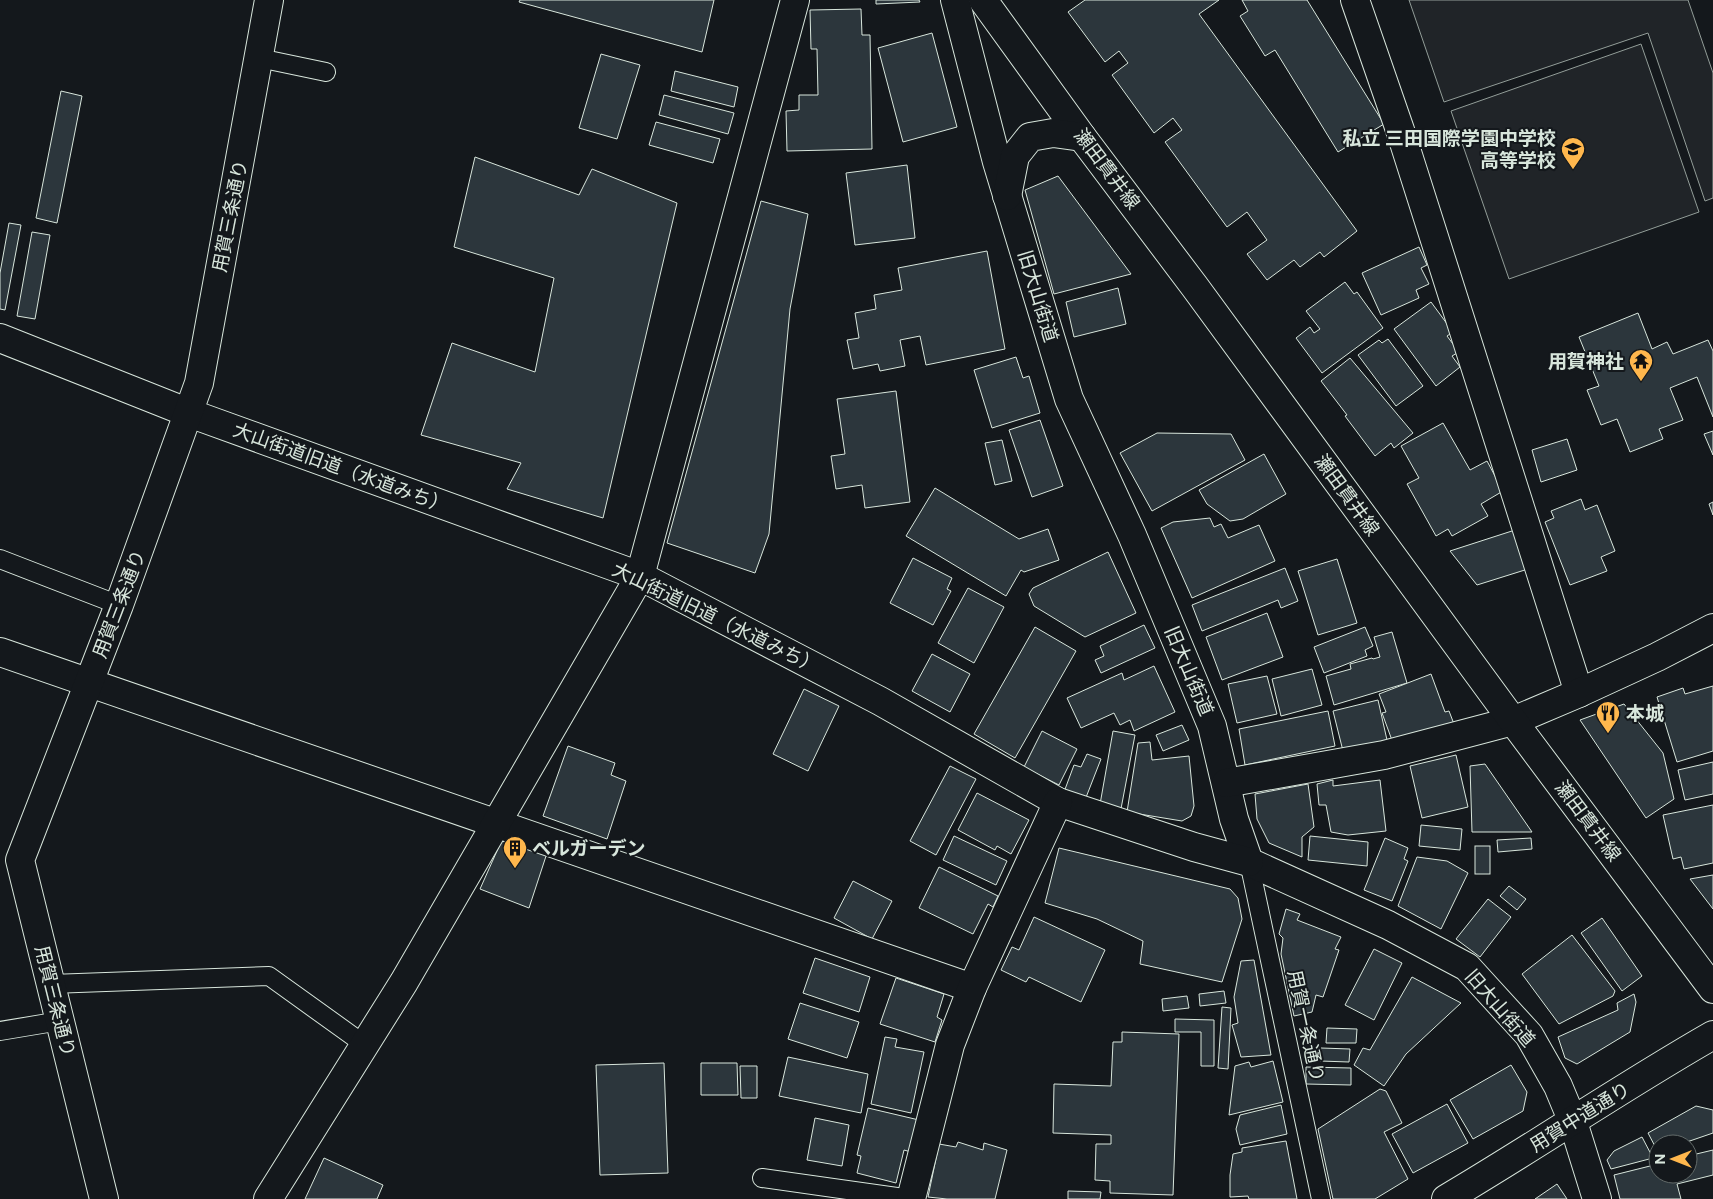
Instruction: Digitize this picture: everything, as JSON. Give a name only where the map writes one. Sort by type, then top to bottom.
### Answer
[{"type":"street","name":"用賀三条通り","points":[[104,1199],[20,860],[119,605],[199,383],[269,0]]},
{"type":"street","points":[[268,1199],[404,982],[640,576],[795,0]]},
{"type":"street","name":"旧大山街道","points":[[955,0],[997,162],[1069,399],[1132,535],[1212,726],[1234,819],[1250,862],[1388,925],[1467,967],[1528,1035],[1558,1086],[1573,1122],[1597,1199]]},
{"type":"street","name":"瀬田貫井線","points":[[983,0],[1513,721],[1713,989]]},
{"type":"street","points":[[1355,0],[1400,130],[1579,693]]},
{"type":"street","points":[[1007,196],[1015,156],[1030,137],[1053,133],[1082,137]]},
{"type":"street","name":"大山街道旧道（水道みち）","points":[[0,338],[189,413],[640,576],[880,701],[1058,802],[1194,847],[1250,862]]},
{"type":"street","points":[[1226,783],[1384,756],[1513,721],[1657,657],[1713,628]]},
{"type":"street","points":[[0,652],[972,988]]},
{"type":"street","points":[[911,1199],[950,1045],[972,988],[1058,802]]},
{"type":"street","name":"用賀中道通り","points":[[1446,1199],[1573,1122],[1674,1057],[1713,1035]]},
{"type":"lane","points":[[259,58],[326,72]]},
{"type":"lane","points":[[0,559],[119,605]]},
{"type":"lane","name":"用賀一条通り","points":[[1250,862],[1321,1199]]},
{"type":"lane","points":[[51,984],[269,976],[364,1045]]},
{"type":"lane","points":[[0,1031],[60,1021]]},
{"type":"lane","points":[[762,1178],[911,1199]]},
{"type":"shaded area","points":[[1409,0],[1688,0],[1713,73],[1713,198],[1705,201],[1648,33],[1444,102]]},
{"type":"shaded area","points":[[1641,44],[1699,212],[1509,279],[1451,111]]},
{"type":"building","points":[[520,0],[714,0],[702,52],[519,2]]},
{"type":"building","points":[[876,0],[919,0],[920,2],[876,4]]},
{"type":"building","points":[[1085,0],[1219,0],[1199,14],[1357,231],[1324,257],[1320,252],[1300,267],[1294,260],[1267,280],[1247,254],[1267,240],[1247,212],[1227,227],[1165,142],[1182,130],[1173,118],[1154,133],[1112,75],[1128,63],[1119,51],[1105,62],[1068,12]]},
{"type":"building","points":[[1242,0],[1307,0],[1384,124],[1338,152],[1275,50],[1265,56],[1240,16],[1248,11]]},
{"type":"building","points":[[861,9],[862,35],[870,35],[872,149],[787,151],[786,111],[799,110],[799,95],[818,95],[817,49],[811,49],[810,10]]},
{"type":"building","points":[[932,33],[957,127],[903,142],[878,48]]},
{"type":"building","points":[[601,54],[640,65],[617,139],[579,128]]},
{"type":"building","points":[[675,71],[738,87],[734,107],[671,91]]},
{"type":"building","points":[[61,91],[82,96],[57,223],[36,218]]},
{"type":"building","points":[[664,95],[734,113],[728,134],[659,115]]},
{"type":"building","points":[[656,122],[720,139],[713,163],[649,145]]},
{"type":"building","points":[[475,157],[579,195],[592,169],[677,203],[603,518],[507,489],[521,463],[421,435],[452,343],[535,372],[554,278],[454,247]]},
{"type":"building","points":[[907,165],[915,238],[855,245],[846,173]]},
{"type":"building","points":[[1058,176],[1131,274],[1054,294],[1025,190]]},
{"type":"building","points":[[761,201],[808,214],[790,309],[769,534],[755,573],[667,543]]},
{"type":"building","points":[[9,223],[21,225],[5,310],[0,309],[0,273]]},
{"type":"building","points":[[32,232],[50,235],[35,319],[17,316]]},
{"type":"building","points":[[1419,247],[1427,265],[1421,268],[1429,284],[1416,290],[1419,298],[1381,315],[1362,273]]},
{"type":"building","points":[[987,251],[1005,349],[926,365],[920,336],[900,340],[905,366],[880,371],[878,364],[853,369],[847,340],[859,338],[855,313],[876,309],[874,295],[902,290],[898,268]]},
{"type":"building","points":[[1345,282],[1354,294],[1357,292],[1383,328],[1322,373],[1296,338],[1310,327],[1314,333],[1320,329],[1306,311]]},
{"type":"building","points":[[1118,288],[1126,324],[1074,337],[1066,302]]},
{"type":"building","points":[[1431,302],[1453,332],[1447,336],[1459,352],[1452,356],[1460,367],[1436,386],[1394,329]]},
{"type":"building","name":"用賀神社","points":[[1638,313],[1652,349],[1667,342],[1673,354],[1708,340],[1713,351],[1713,417],[1697,377],[1670,388],[1683,420],[1659,429],[1663,439],[1630,452],[1617,419],[1601,425],[1587,390],[1599,386],[1579,337]]},
{"type":"building","points":[[1388,339],[1423,386],[1396,406],[1358,355],[1379,340],[1382,343]]},
{"type":"building","points":[[1016,357],[1023,378],[1029,376],[1040,413],[992,428],[974,370]]},
{"type":"building","points":[[1350,358],[1413,433],[1394,448],[1391,443],[1375,456],[1321,381]]},
{"type":"building","points":[[896,391],[910,502],[865,508],[862,485],[836,489],[831,456],[845,454],[837,399]]},
{"type":"building","points":[[1040,420],[1063,486],[1032,497],[1009,430]]},
{"type":"building","points":[[1443,423],[1470,470],[1487,461],[1503,491],[1481,504],[1488,516],[1452,536],[1448,529],[1436,536],[1407,484],[1419,478],[1401,446]]},
{"type":"building","points":[[1713,431],[1713,455],[1704,434]]},
{"type":"building","points":[[1157,433],[1231,434],[1245,460],[1152,511],[1120,453]]},
{"type":"building","points":[[1567,439],[1577,470],[1541,482],[1532,450]]},
{"type":"building","points":[[1002,440],[1012,481],[995,485],[985,443]]},
{"type":"building","points":[[1264,454],[1286,494],[1243,519],[1230,521],[1207,504],[1199,490]]},
{"type":"building","points":[[935,488],[1019,539],[1048,529],[1059,560],[1024,572],[1021,570],[1006,596],[906,536]]},
{"type":"building","points":[[1581,499],[1585,510],[1597,505],[1615,551],[1601,557],[1607,571],[1570,585],[1545,522],[1554,518],[1551,511]]},
{"type":"building","points":[[1713,502],[1713,515],[1709,504]]},
{"type":"building","points":[[1210,518],[1214,527],[1221,524],[1228,538],[1259,525],[1275,561],[1192,598],[1161,528],[1173,522]]},
{"type":"building","points":[[1515,530],[1528,569],[1477,585],[1450,551]]},
{"type":"building","points":[[1108,552],[1136,613],[1085,637],[1034,606],[1029,594],[1033,588]]},
{"type":"building","points":[[913,558],[952,578],[947,589],[951,591],[933,625],[890,603]]},
{"type":"building","points":[[1337,559],[1357,623],[1318,635],[1298,571]]},
{"type":"building","points":[[1285,568],[1298,601],[1281,608],[1278,600],[1202,631],[1192,605]]},
{"type":"building","points":[[968,588],[1004,607],[974,663],[938,643]]},
{"type":"building","points":[[1267,613],[1283,657],[1222,680],[1206,637]]},
{"type":"building","points":[[1144,625],[1155,648],[1101,673],[1095,660],[1104,656],[1100,646]]},
{"type":"building","points":[[1035,627],[1076,651],[1015,758],[974,734]]},
{"type":"building","points":[[1365,627],[1373,646],[1365,650],[1367,656],[1324,673],[1314,647]]},
{"type":"building","points":[[1392,632],[1407,683],[1334,705],[1326,676],[1351,669],[1350,664],[1380,657],[1374,637]]},
{"type":"building","points":[[932,654],[970,674],[950,712],[912,691]]},
{"type":"building","points":[[1154,666],[1175,712],[1134,731],[1130,720],[1120,725],[1114,713],[1081,728],[1067,698],[1122,673],[1124,680]]},
{"type":"building","points":[[1312,669],[1322,705],[1281,716],[1272,679]]},
{"type":"building","points":[[1431,674],[1445,712],[1449,711],[1454,724],[1393,743],[1382,713],[1386,712],[1379,694]]},
{"type":"building","points":[[1267,676],[1277,714],[1237,723],[1228,684]]},
{"type":"building","points":[[1713,686],[1713,751],[1677,762],[1657,697],[1683,688],[1685,694]]},
{"type":"building","points":[[804,689],[839,706],[808,771],[773,754]]},
{"type":"building","points":[[1378,700],[1387,740],[1343,751],[1333,711]]},
{"type":"building","points":[[1624,704],[1663,753],[1674,799],[1646,818],[1580,720]]},
{"type":"building","points":[[1328,711],[1335,746],[1245,765],[1239,729]]},
{"type":"building","points":[[1182,725],[1189,740],[1163,751],[1156,735]]},
{"type":"building","points":[[1042,731],[1077,749],[1059,785],[1029,770],[1022,771]]},
{"type":"building","points":[[1113,731],[1135,735],[1120,814],[1099,810]]},
{"type":"building","points":[[1150,742],[1152,760],[1189,756],[1194,806],[1191,816],[1182,821],[1127,812],[1138,743]]},
{"type":"building","points":[[568,746],[615,763],[611,775],[626,781],[607,839],[543,816]]},
{"type":"building","points":[[1087,754],[1101,759],[1085,800],[1064,792],[1074,765],[1081,767]]},
{"type":"building","points":[[1456,755],[1468,807],[1422,818],[1410,766]]},
{"type":"building","points":[[1713,762],[1713,794],[1685,800],[1678,770]]},
{"type":"building","points":[[1485,764],[1532,832],[1472,832],[1470,766]]},
{"type":"building","points":[[950,766],[976,779],[936,855],[910,841]]},
{"type":"building","points":[[1333,780],[1333,786],[1380,780],[1386,831],[1348,835],[1331,832],[1326,805],[1319,805],[1317,784]]},
{"type":"building","points":[[1308,784],[1314,827],[1302,837],[1302,857],[1269,843],[1257,819],[1255,794]]},
{"type":"building","points":[[977,793],[1029,820],[1011,854],[997,846],[995,850],[958,830]]},
{"type":"building","points":[[1713,805],[1713,863],[1684,869],[1681,857],[1673,859],[1663,815]]},
{"type":"building","points":[[1421,825],[1462,829],[1460,850],[1419,846]]},
{"type":"building","name":"ベルガーデン","points":[[505,833],[548,850],[529,908],[480,889]]},
{"type":"building","points":[[954,836],[1007,861],[996,885],[943,860]]},
{"type":"building","points":[[1310,836],[1368,842],[1367,866],[1308,860]]},
{"type":"building","points":[[1385,838],[1408,848],[1404,859],[1408,861],[1392,901],[1364,890]]},
{"type":"building","points":[[1531,838],[1532,849],[1498,852],[1497,840]]},
{"type":"building","points":[[1475,846],[1490,846],[1490,874],[1475,874]]},
{"type":"building","points":[[1059,848],[1230,889],[1238,898],[1242,919],[1222,982],[1140,964],[1143,941],[1097,919],[1045,903]]},
{"type":"building","points":[[1417,857],[1447,861],[1468,873],[1441,929],[1398,906]]},
{"type":"building","points":[[939,867],[998,896],[993,907],[988,904],[973,934],[919,908]]},
{"type":"building","points":[[1713,875],[1713,909],[1690,879]]},
{"type":"building","points":[[853,881],[892,901],[872,939],[834,918]]},
{"type":"building","points":[[1509,886],[1526,899],[1517,910],[1500,896]]},
{"type":"building","points":[[1488,899],[1511,917],[1480,957],[1456,939]]},
{"type":"building","points":[[1286,909],[1300,914],[1297,920],[1341,937],[1335,949],[1339,950],[1323,997],[1316,995],[1312,1012],[1294,1016],[1281,954],[1283,938],[1279,934]]},
{"type":"building","points":[[1034,917],[1105,950],[1081,1002],[1029,977],[1026,982],[1001,970],[1012,947],[1019,950]]},
{"type":"building","points":[[1602,918],[1642,976],[1622,991],[1581,933]]},
{"type":"building","points":[[1572,935],[1615,991],[1613,996],[1559,1024],[1522,974]]},
{"type":"building","points":[[1374,949],[1402,963],[1374,1020],[1345,1005]]},
{"type":"building","points":[[815,958],[870,977],[859,1012],[803,993]]},
{"type":"building","points":[[1254,960],[1271,1055],[1241,1057],[1232,1025],[1238,1023],[1234,997],[1241,961]]},
{"type":"building","points":[[1412,977],[1461,1003],[1406,1054],[1384,1086],[1354,1065],[1363,1048],[1370,1050]]},
{"type":"building","points":[[896,978],[944,994],[937,1017],[942,1020],[935,1042],[880,1024]]},
{"type":"building","points":[[1224,991],[1226,1003],[1200,1006],[1199,994]]},
{"type":"building","points":[[1634,994],[1636,1002],[1630,1032],[1577,1064],[1565,1058],[1558,1037],[1618,1010],[1617,1003]]},
{"type":"building","points":[[1187,996],[1189,1008],[1163,1011],[1162,999]]},
{"type":"building","points":[[800,1003],[859,1022],[847,1058],[788,1039]]},
{"type":"building","points":[[1222,1007],[1231,1008],[1228,1069],[1218,1068]]},
{"type":"building","points":[[1175,1019],[1214,1020],[1214,1066],[1201,1066],[1201,1032],[1175,1032]]},
{"type":"building","points":[[1327,1028],[1357,1029],[1356,1043],[1326,1043]]},
{"type":"building","points":[[1122,1032],[1179,1034],[1173,1195],[1110,1193],[1110,1181],[1095,1180],[1096,1144],[1111,1144],[1111,1135],[1053,1133],[1054,1084],[1111,1086],[1113,1042],[1122,1042]]},
{"type":"building","points":[[885,1037],[897,1039],[895,1047],[924,1052],[911,1113],[871,1104]]},
{"type":"building","points":[[1321,1048],[1350,1049],[1349,1062],[1320,1061]]},
{"type":"building","points":[[788,1057],[868,1074],[861,1113],[779,1096]]},
{"type":"building","points":[[1273,1061],[1283,1102],[1229,1115],[1235,1066],[1249,1062],[1251,1067]]},
{"type":"building","points":[[664,1063],[668,1173],[600,1175],[596,1065]]},
{"type":"building","points":[[701,1063],[737,1063],[738,1095],[701,1095]]},
{"type":"building","points":[[1511,1065],[1527,1092],[1523,1111],[1473,1139],[1450,1100]]},
{"type":"building","points":[[740,1066],[757,1066],[757,1098],[741,1098]]},
{"type":"building","points":[[1306,1067],[1351,1068],[1351,1085],[1306,1084]]},
{"type":"building","points":[[1380,1089],[1386,1091],[1402,1123],[1384,1132],[1408,1179],[1375,1199],[1333,1199],[1318,1129]]},
{"type":"building","points":[[1447,1104],[1468,1143],[1413,1173],[1392,1134]]},
{"type":"building","points":[[1281,1105],[1287,1134],[1240,1145],[1236,1129],[1240,1115]]},
{"type":"building","points":[[1696,1106],[1713,1110],[1713,1133],[1698,1138],[1698,1134],[1648,1133]]},
{"type":"building","points":[[868,1108],[919,1120],[911,1152],[904,1150],[896,1183],[857,1173],[861,1156],[857,1155]]},
{"type":"building","points":[[815,1118],[849,1125],[842,1166],[807,1160]]},
{"type":"building","points":[[1642,1137],[1648,1148],[1648,1159],[1611,1169],[1607,1160],[1614,1151]]},
{"type":"building","points":[[1286,1141],[1297,1199],[1249,1199],[1248,1196],[1230,1197],[1230,1175],[1233,1154],[1242,1152],[1242,1148]]},
{"type":"building","points":[[958,1142],[983,1150],[984,1143],[1007,1150],[995,1199],[928,1197],[939,1144],[956,1147]]},
{"type":"building","points":[[1713,1150],[1713,1175],[1698,1179],[1698,1154]]},
{"type":"building","points":[[324,1158],[383,1185],[377,1199],[305,1199]]},
{"type":"building","points":[[1648,1166],[1648,1184],[1677,1184],[1681,1199],[1620,1199],[1614,1175]]},
{"type":"building","points":[[1557,1184],[1567,1199],[1535,1199]]},
{"type":"building","points":[[1068,1191],[1101,1192],[1100,1199],[1068,1199]]},
{"type":"place","name":"私立 三田国際学園中学校 高等学校","points":[[1573,170]]},
{"type":"place","name":"用賀神社","points":[[1641,382]]},
{"type":"place","name":"本城","points":[[1608,734]]},
{"type":"place","name":"ベルガーデン","points":[[515,869]]}]
